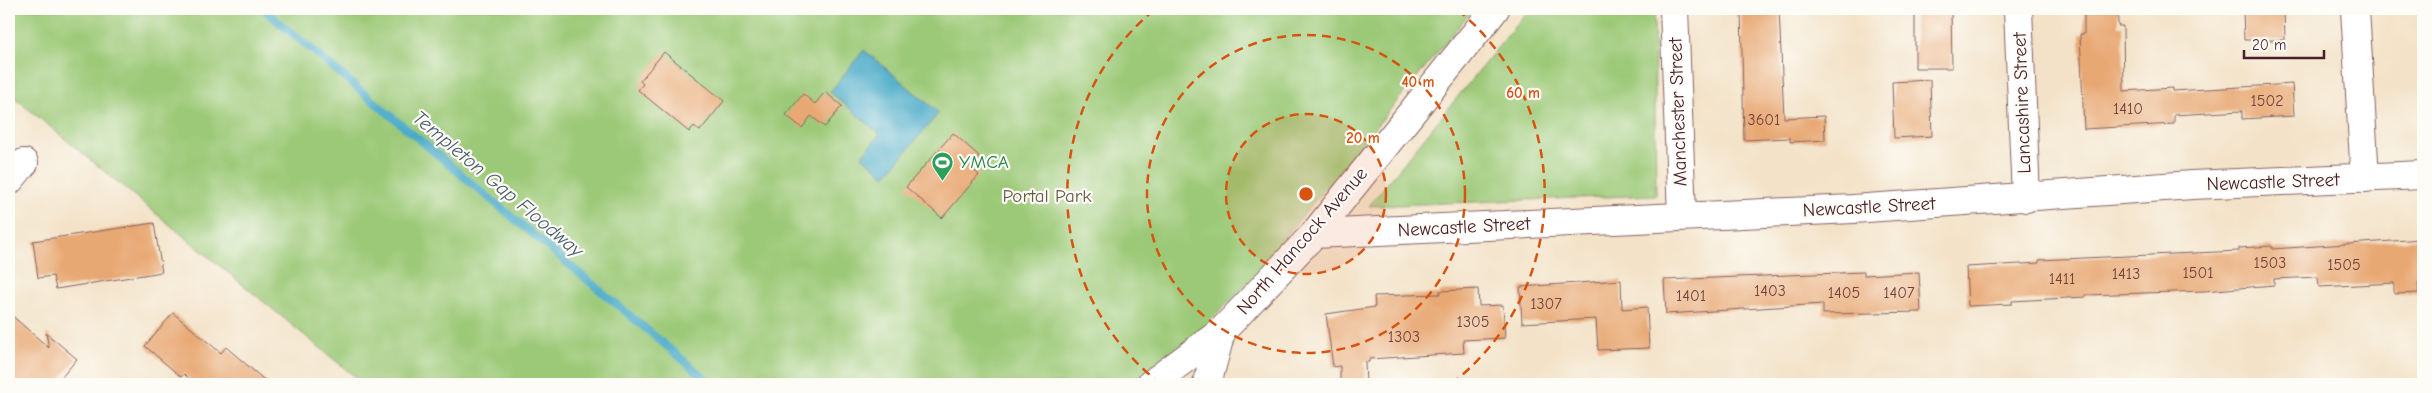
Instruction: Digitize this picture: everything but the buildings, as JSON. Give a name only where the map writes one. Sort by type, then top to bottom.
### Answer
[{"type":"street","name":"North Hancock Avenue","points":[[1151,384],[1222,332],[1314,234],[1495,9]]},
{"type":"street","name":"Manchester Street","points":[[1674,9],[1682,216]]},
{"type":"street","name":"Lancashire Street","points":[[2018,9],[2026,198]]},
{"type":"street","points":[[2355,9],[2365,178]]},
{"type":"street","name":"Newcastle Street","points":[[1314,234],[1853,209],[2192,185],[2423,175]]},
{"type":"street","name":"North Hancock Avenue","points":[[1207,384],[1222,332]]},
{"type":"green space","name":"Portal Park","points":[[9,9],[1473,9],[1243,288],[1198,333],[1154,372],[1112,384],[364,384],[9,93]]},
{"type":"green space","points":[[1529,9],[1654,9],[1656,195],[1369,206]]},
{"type":"water","points":[[864,50],[939,113],[885,176],[862,156],[880,134],[830,92]]},
{"type":"waterway","name":"Templeton Gap Floodway","points":[[263,9],[712,384]]},
{"type":"place","name":"YMCA","points":[[943,181]]}]
